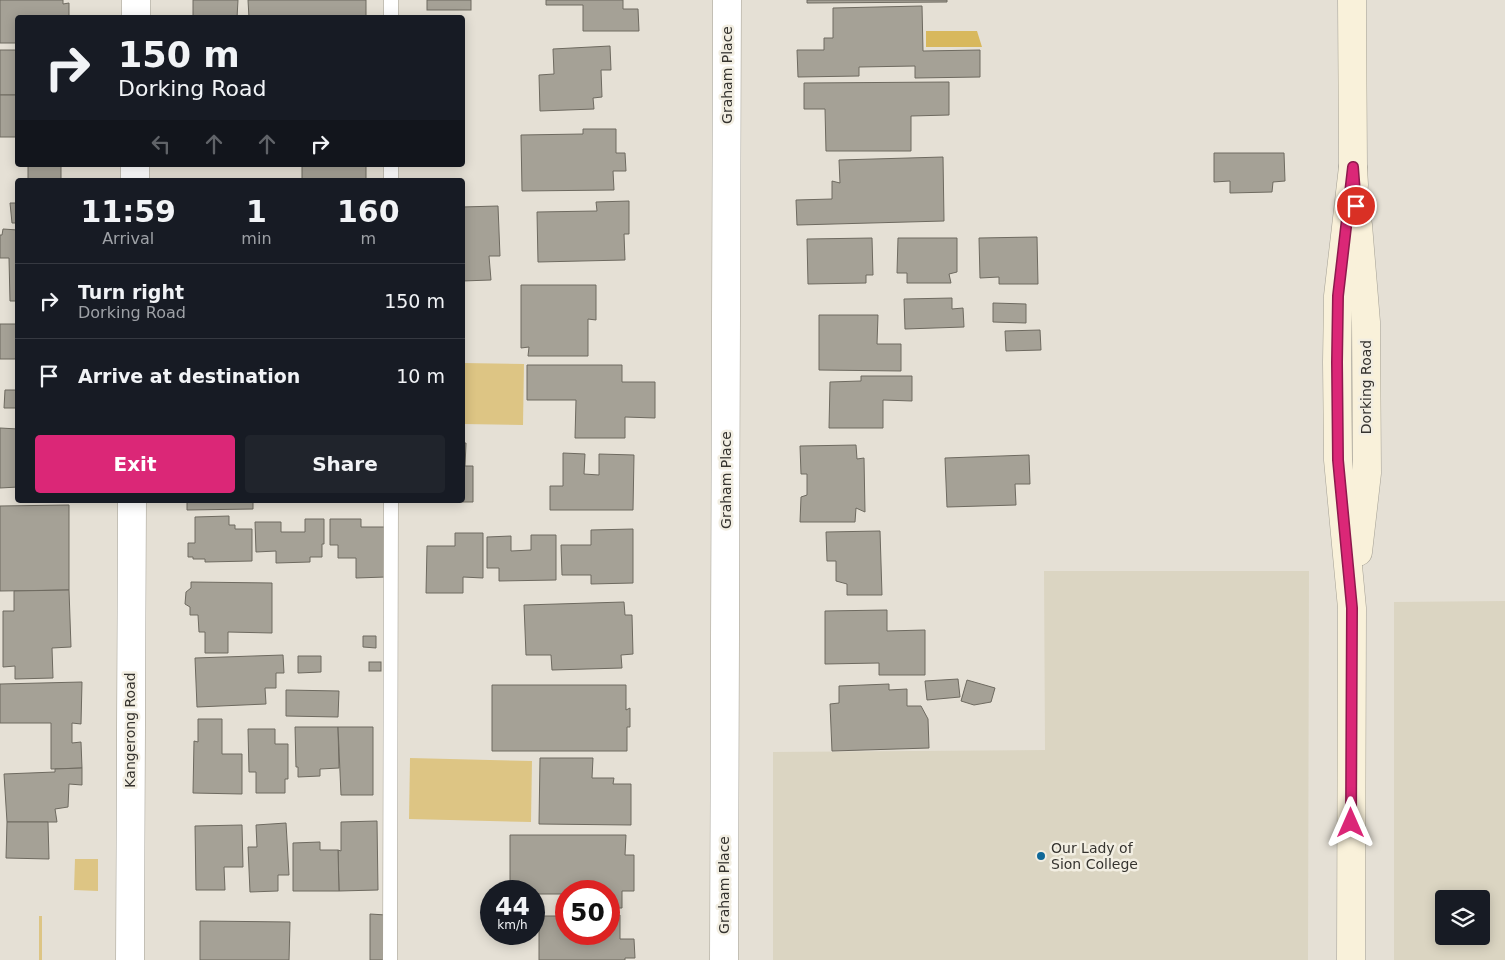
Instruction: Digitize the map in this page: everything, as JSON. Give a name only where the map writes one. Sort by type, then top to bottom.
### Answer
[{"type":"main road","name":"Dorking Road","points":[[1352,0],[1353,167],[1366,322],[1367,473],[1352,608]]},
{"type":"main road","name":"Dorking Road","points":[[1351,960],[1352,608],[1338,460],[1337,362],[1338,296],[1353,167]]},
{"type":"main road","points":[[1337,362],[1366,362]]},
{"type":"street","points":[[136,0],[136,15]]},
{"type":"street","name":"Graham Place","points":[[724,960],[727,0]]},
{"type":"street","name":"Kangerong Road","points":[[130,960],[132,503]]},
{"type":"lane","points":[[391,0],[391,15]]},
{"type":"lane","points":[[390,503],[390,960]]},
{"type":"shaded area","points":[[926,31],[977,31],[982,47],[926,47]]},
{"type":"shaded area","points":[[465,363],[524,364],[523,425],[465,424]]},
{"type":"shaded area","name":"Our Lady of Sion College","points":[[1044,571],[1309,571],[1308,960],[773,960],[773,752],[1045,750]]},
{"type":"shaded area","points":[[1505,601],[1505,960],[1394,960],[1394,602]]},
{"type":"shaded area","points":[[410,758],[532,761],[531,822],[409,819]]},
{"type":"shaded area","points":[[75,859],[98,859],[98,891],[74,890]]},
{"type":"shaded area","points":[[39,916],[42,916],[42,960],[39,960]]},
{"type":"building","points":[[0,0],[63,0],[63,4],[69,3],[69,15],[15,15],[15,43],[0,43]]},
{"type":"building","points":[[193,0],[238,0],[237,15],[193,15]]},
{"type":"building","points":[[248,0],[366,0],[366,15],[249,15]]},
{"type":"building","points":[[427,0],[471,0],[471,10],[427,10]]},
{"type":"building","points":[[546,0],[623,0],[623,9],[638,9],[639,31],[583,31],[583,5],[546,5]]},
{"type":"building","points":[[807,0],[947,0],[947,2],[807,3]]},
{"type":"building","points":[[922,6],[923,51],[980,50],[980,77],[915,78],[915,66],[859,67],[859,76],[798,77],[797,50],[824,50],[824,38],[833,38],[833,8]]},
{"type":"building","points":[[610,46],[611,70],[601,70],[602,97],[593,98],[594,109],[540,111],[539,75],[554,74],[553,49]]},
{"type":"building","points":[[0,50],[15,50],[15,95],[0,95]]},
{"type":"building","points":[[949,82],[949,115],[911,116],[911,151],[826,151],[825,109],[804,109],[804,83]]},
{"type":"building","points":[[0,95],[15,95],[15,137],[0,137]]},
{"type":"building","points":[[583,129],[616,129],[616,153],[625,153],[626,171],[613,171],[614,190],[522,191],[521,135],[583,134]]},
{"type":"building","points":[[1214,153],[1284,153],[1285,181],[1273,182],[1272,192],[1230,193],[1230,181],[1214,182]]},
{"type":"building","points":[[943,157],[944,221],[797,225],[796,200],[832,199],[832,181],[840,183],[839,160]]},
{"type":"building","points":[[28,167],[61,167],[61,178],[28,178]]},
{"type":"building","points":[[302,167],[366,167],[366,178],[302,178]]},
{"type":"building","points":[[629,201],[629,234],[624,234],[625,260],[538,262],[537,212],[597,211],[596,202]]},
{"type":"building","points":[[10,203],[15,203],[15,223],[12,223]]},
{"type":"building","points":[[498,206],[500,256],[489,256],[491,280],[465,281],[465,207]]},
{"type":"building","points":[[3,229],[15,230],[15,301],[10,301],[9,258],[0,258],[0,235],[2,235]]},
{"type":"building","points":[[1037,237],[1038,284],[999,284],[999,277],[980,278],[979,238]]},
{"type":"building","points":[[872,238],[873,275],[866,275],[866,283],[808,284],[807,239]]},
{"type":"building","points":[[898,238],[957,238],[957,272],[949,274],[951,283],[907,283],[907,273],[897,273]]},
{"type":"building","points":[[521,285],[596,285],[596,320],[588,319],[588,356],[528,356],[529,347],[521,348]]},
{"type":"building","points":[[952,298],[952,309],[963,308],[964,327],[905,329],[904,299]]},
{"type":"building","points":[[993,303],[1026,304],[1026,323],[993,322]]},
{"type":"building","points":[[819,315],[878,315],[877,344],[901,344],[901,371],[819,370]]},
{"type":"building","points":[[0,324],[15,324],[15,359],[0,359]]},
{"type":"building","points":[[1040,330],[1041,350],[1006,351],[1005,331]]},
{"type":"building","points":[[527,365],[622,365],[622,382],[655,382],[655,418],[625,417],[625,438],[575,438],[576,400],[527,400]]},
{"type":"building","points":[[861,376],[912,376],[912,401],[883,400],[883,428],[829,428],[830,382],[861,381]]},
{"type":"building","points":[[5,390],[15,390],[15,408],[4,408]]},
{"type":"building","points":[[0,428],[15,429],[15,487],[0,488]]},
{"type":"building","points":[[856,445],[857,459],[864,458],[865,512],[856,508],[855,522],[800,522],[801,497],[807,495],[807,474],[801,474],[800,446]]},
{"type":"building","points":[[563,453],[585,454],[584,474],[599,475],[599,454],[634,455],[633,510],[550,510],[550,486],[563,486]]},
{"type":"building","points":[[1029,455],[1030,484],[1015,484],[1016,505],[947,507],[945,458]]},
{"type":"building","points":[[465,466],[473,466],[473,502],[465,502]]},
{"type":"building","points":[[187,503],[253,503],[253,509],[187,510]]},
{"type":"building","points":[[69,505],[69,590],[0,591],[0,506]]},
{"type":"building","points":[[229,516],[229,525],[235,525],[235,529],[252,529],[252,561],[205,562],[205,559],[188,557],[188,543],[195,543],[195,517]]},
{"type":"building","points":[[305,519],[324,519],[322,557],[310,557],[310,562],[276,563],[276,551],[256,552],[255,522],[281,522],[281,532],[305,532]]},
{"type":"building","points":[[330,519],[361,519],[361,527],[385,527],[386,577],[356,578],[356,558],[338,558],[338,545],[330,545]]},
{"type":"building","points":[[633,529],[633,583],[591,584],[591,575],[562,575],[561,545],[591,545],[591,530]]},
{"type":"building","points":[[880,531],[882,595],[847,595],[847,584],[836,581],[836,561],[827,561],[826,532]]},
{"type":"building","points":[[455,533],[483,533],[483,578],[463,577],[463,593],[426,593],[427,546],[455,546]]},
{"type":"building","points":[[531,535],[556,535],[556,580],[499,581],[499,568],[487,568],[487,537],[511,536],[511,551],[531,550]]},
{"type":"building","points":[[191,582],[272,583],[272,633],[228,632],[228,653],[205,653],[205,632],[199,632],[198,615],[190,615],[190,607],[185,604],[186,592],[191,588]]},
{"type":"building","points":[[69,590],[71,647],[52,648],[53,678],[15,679],[15,666],[3,667],[3,611],[14,611],[14,591]]},
{"type":"building","points":[[624,602],[625,615],[632,615],[633,654],[621,655],[622,668],[552,670],[551,655],[526,655],[524,605]]},
{"type":"building","points":[[887,610],[887,631],[925,630],[925,675],[879,675],[879,663],[825,664],[825,611]]},
{"type":"building","points":[[363,636],[376,636],[376,648],[363,647]]},
{"type":"building","points":[[283,655],[284,673],[276,673],[276,688],[265,688],[266,704],[197,707],[195,658]]},
{"type":"building","points":[[298,656],[321,656],[321,672],[298,673]]},
{"type":"building","points":[[369,662],[381,662],[381,671],[369,671]]},
{"type":"building","points":[[958,679],[960,697],[927,700],[925,681]]},
{"type":"building","points":[[967,680],[995,688],[991,702],[974,705],[961,701]]},
{"type":"building","points":[[82,682],[81,724],[72,723],[72,743],[81,742],[82,768],[51,769],[51,723],[0,723],[0,684]]},
{"type":"building","points":[[889,684],[889,690],[907,689],[907,706],[921,706],[928,719],[929,748],[832,751],[830,704],[839,703],[839,686]]},
{"type":"building","points":[[492,685],[626,685],[626,710],[630,708],[630,727],[627,727],[627,751],[492,751]]},
{"type":"building","points":[[286,690],[339,691],[338,717],[286,716]]},
{"type":"building","points":[[198,719],[222,719],[222,754],[242,754],[242,794],[193,793],[194,741],[198,742]]},
{"type":"building","points":[[295,727],[338,727],[339,768],[320,769],[320,776],[298,777]]},
{"type":"building","points":[[338,727],[373,727],[373,795],[341,795]]},
{"type":"building","points":[[248,729],[275,729],[275,744],[288,744],[288,779],[285,779],[285,793],[256,793],[256,772],[249,772]]},
{"type":"building","points":[[540,758],[593,758],[592,778],[614,778],[613,784],[631,784],[631,825],[539,824]]},
{"type":"building","points":[[82,768],[82,785],[69,784],[68,807],[55,809],[57,822],[7,822],[4,774],[55,772],[55,769]]},
{"type":"building","points":[[377,821],[378,890],[339,891],[338,850],[341,851],[341,822]]},
{"type":"building","points":[[7,822],[48,822],[49,859],[6,858]]},
{"type":"building","points":[[286,823],[289,875],[278,875],[278,891],[250,892],[248,847],[257,847],[256,825]]},
{"type":"building","points":[[242,825],[243,867],[224,867],[225,890],[196,890],[195,826]]},
{"type":"building","points":[[510,835],[626,835],[625,855],[634,855],[634,891],[622,891],[622,908],[620,908],[620,880],[555,880],[555,894],[545,894],[545,880],[510,880]]},
{"type":"building","points":[[320,842],[320,850],[338,850],[339,891],[293,891],[293,843]]},
{"type":"building","points":[[370,914],[386,915],[386,960],[370,960]]},
{"type":"building","points":[[545,916],[555,916],[555,945],[620,945],[620,939],[634,939],[635,958],[625,958],[625,960],[539,960],[539,945],[545,945]]},
{"type":"building","points":[[200,921],[290,922],[289,960],[200,960]]},
{"type":"place","name":"Our Lady of Sion College","points":[[1041,856]]},
{"type":"route","points":[[1351,823],[1352,608],[1338,460],[1337,362],[1338,296],[1353,167],[1356,206]]}]
